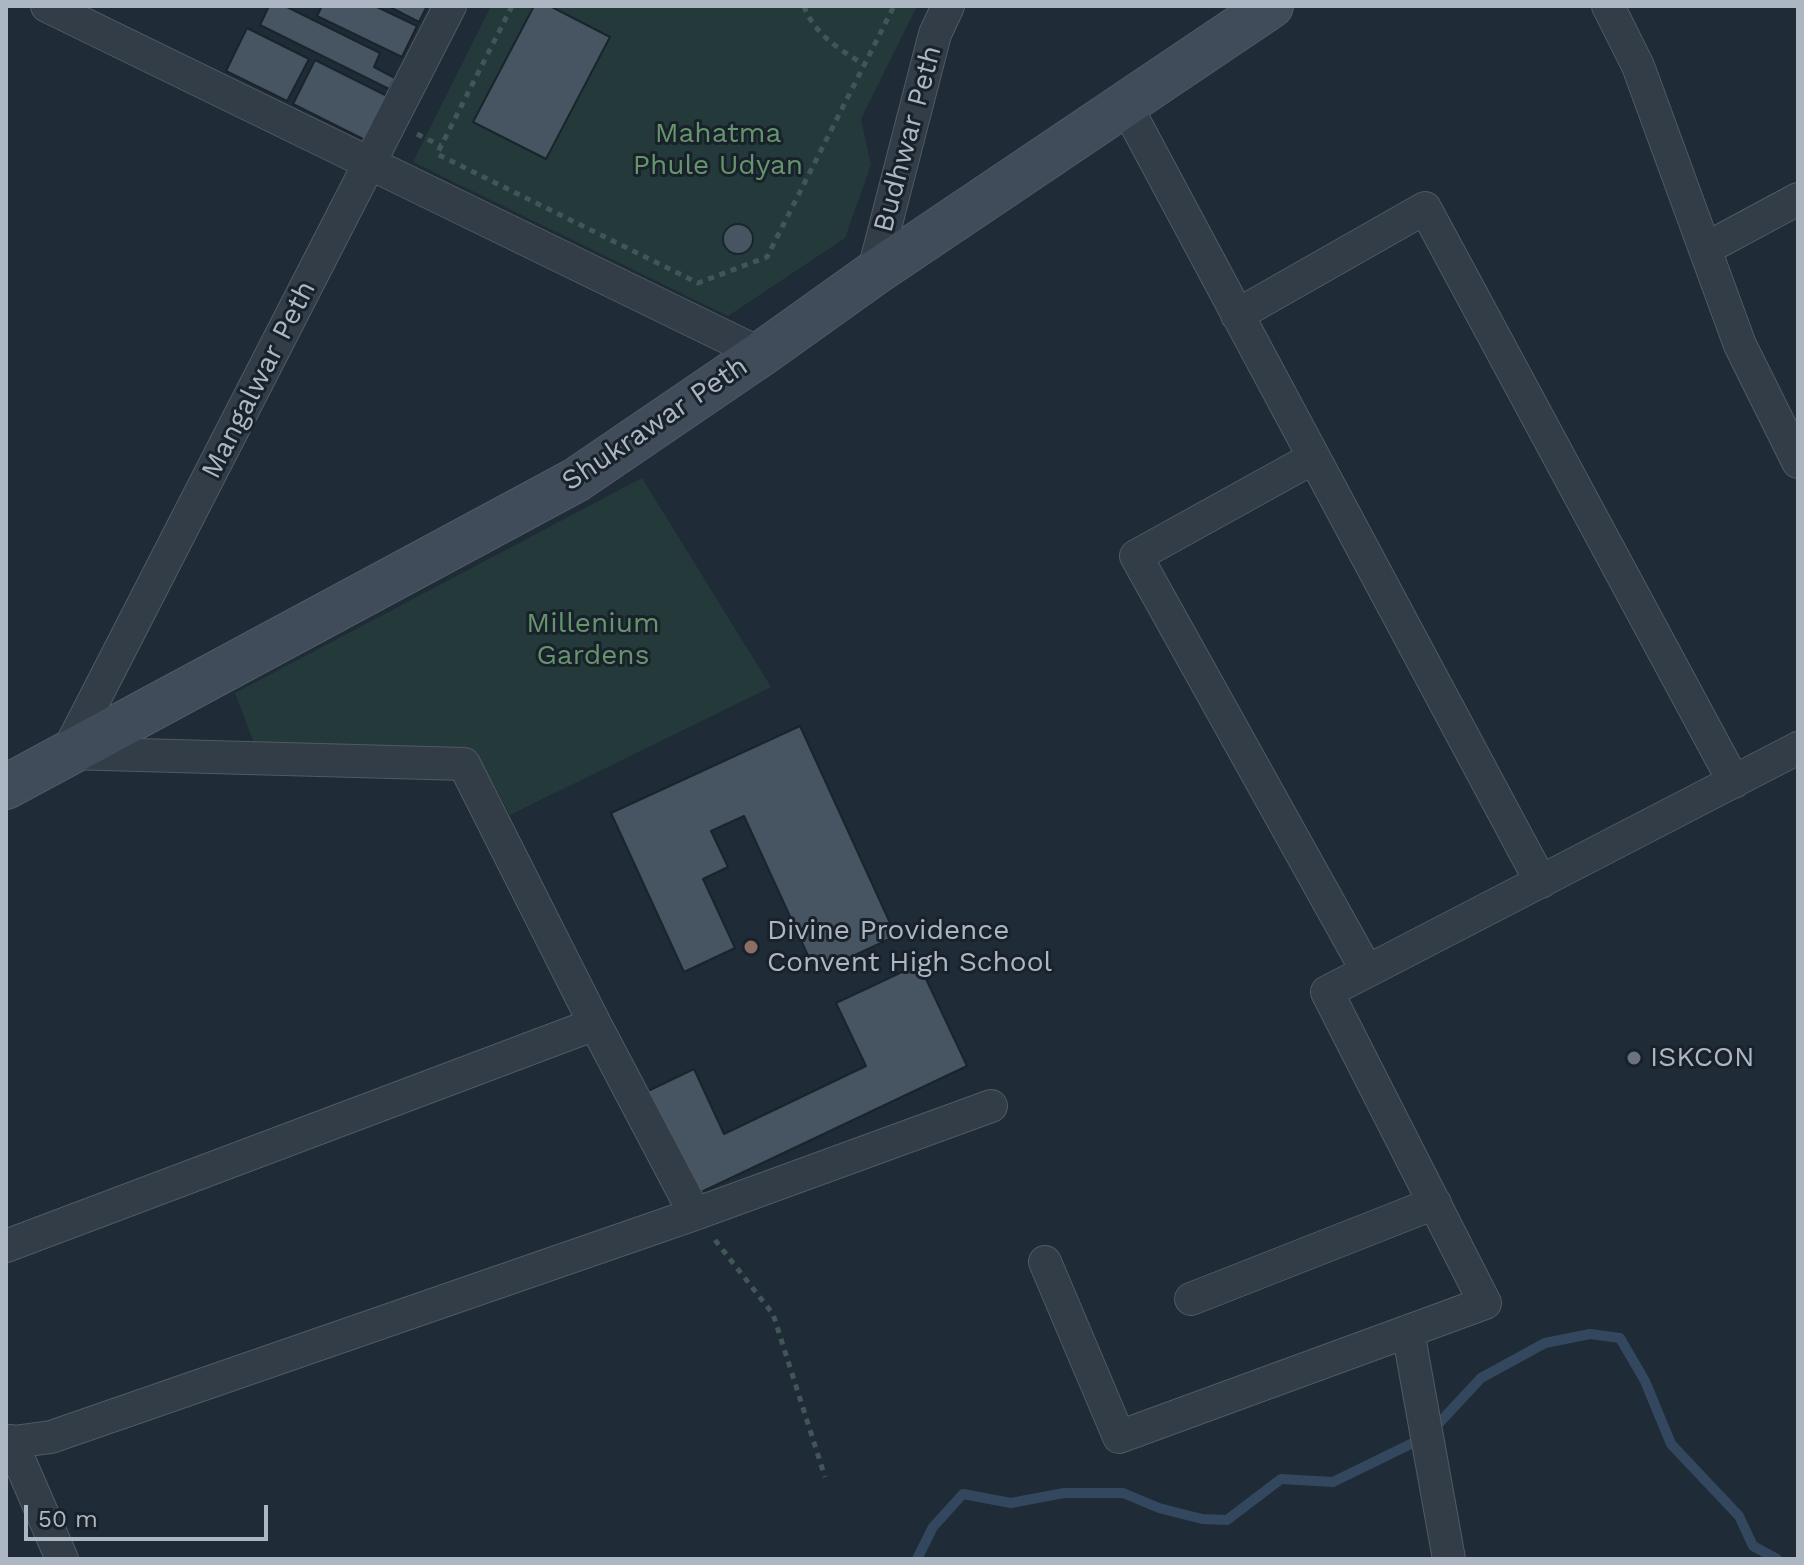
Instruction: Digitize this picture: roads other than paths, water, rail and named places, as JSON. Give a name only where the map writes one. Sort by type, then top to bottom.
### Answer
[{"type":"street","points":[[47,6],[761,354]]},
{"type":"street","name":"Mangalwar Peth","points":[[67,753],[450,6]]},
{"type":"street","name":"Budhwar Peth","points":[[873,274],[935,34],[948,6]]},
{"type":"street","name":"Shukrawar Peth","points":[[6,787],[576,480],[873,274],[1271,6]]},
{"type":"street","points":[[1608,6],[1638,66],[1740,345],[1798,462]]},
{"type":"street","points":[[1125,104],[1541,882]]},
{"type":"street","points":[[1705,249],[1798,199]]},
{"type":"street","points":[[1237,315],[1425,208],[1734,782]]},
{"type":"street","points":[[1313,458],[1136,556],[1367,971]]},
{"type":"street","points":[[1045,1262],[1119,1437],[1485,1303],[1327,992],[1798,748]]},
{"type":"street","points":[[67,753],[464,764],[695,1214]]},
{"type":"street","points":[[6,1246],[595,1024]]},
{"type":"street","points":[[62,1559],[8,1442],[51,1437],[695,1214],[991,1106]]},
{"type":"street","points":[[1191,1299],[1435,1203]]},
{"type":"street","points":[[1408,1331],[1449,1559]]},
{"type":"waterway","points":[[917,1559],[933,1527],[963,1494],[1011,1503],[1064,1493],[1123,1493],[1159,1508],[1202,1519],[1227,1520],[1281,1479],[1333,1482],[1427,1436],[1481,1378],[1545,1343],[1590,1334],[1620,1338],[1645,1381],[1671,1444],[1739,1516],[1753,1546],[1777,1559]]},
{"type":"place","name":"Divine Providence Convent High School","points":[[751,947]]},
{"type":"place","name":"ISKCON","points":[[1634,1058]]},
{"type":"park label","name":"Mahatma Phule Udyan","points":[[718,150]]},
{"type":"park label","name":"Millenium Gardens","points":[[593,640]]}]
